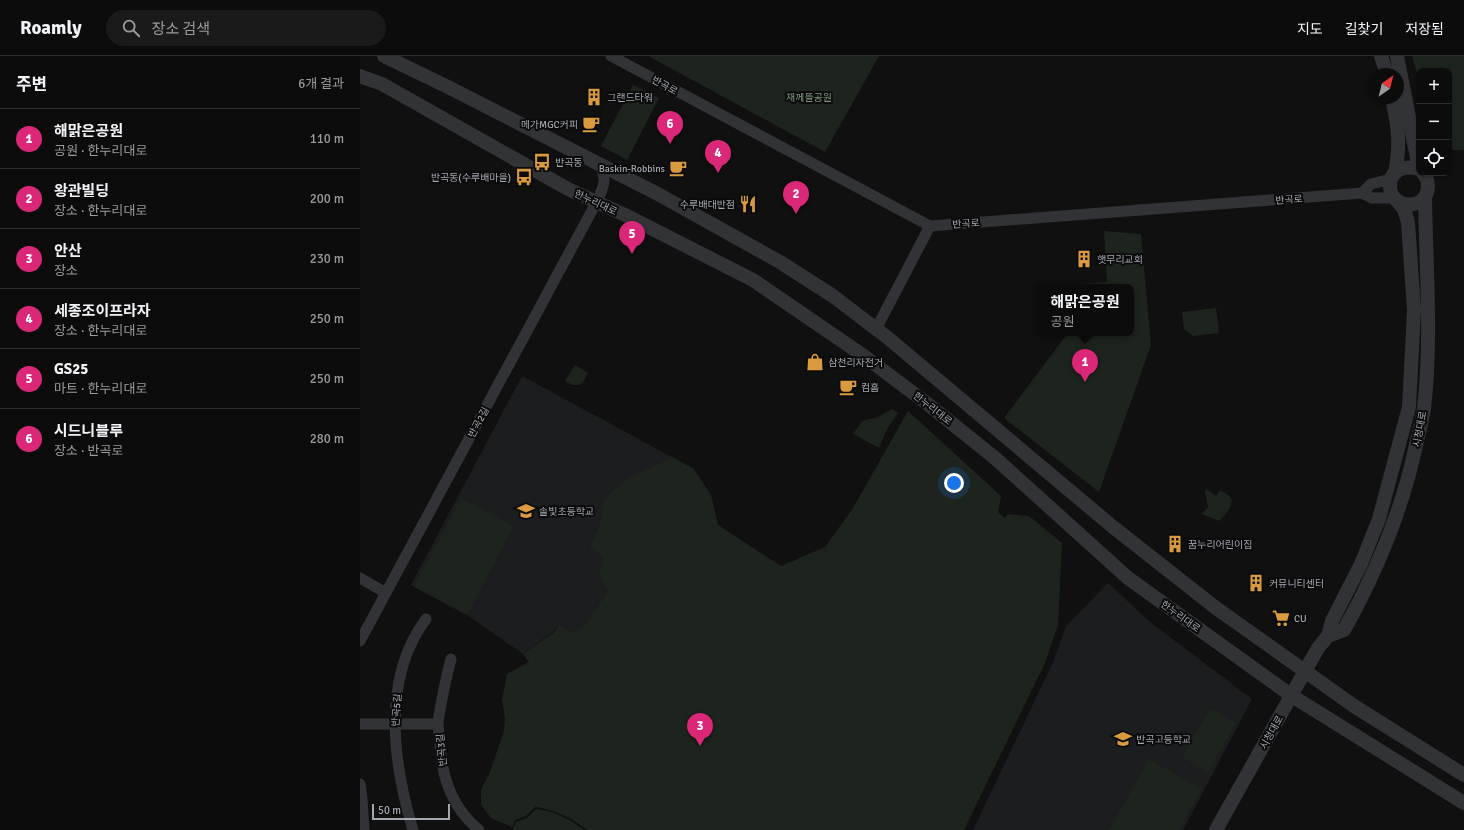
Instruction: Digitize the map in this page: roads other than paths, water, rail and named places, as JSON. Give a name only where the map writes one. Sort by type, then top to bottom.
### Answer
[{"type":"street","points":[[384,56],[448,86],[600,164],[780,262],[833,296],[876,329],[1119,532],[1216,608],[1354,706],[1464,776]]},
{"type":"street","name":"반곡로","points":[[611,56],[930,226],[1362,193]]},
{"type":"street","points":[[1381,56],[1385,68]]},
{"type":"street","points":[[1397,56],[1416,154]]},
{"type":"street","name":"한누리대로","points":[[360,76],[382,84],[568,189],[625,215],[753,280],[864,356],[929,405],[995,458],[1128,578],[1292,696],[1444,792],[1464,803]]},
{"type":"street","points":[[1393,104],[1399,134],[1399,152],[1393,176]]},
{"type":"street","name":"반곡2길","points":[[360,641],[605,185],[604,175],[600,164]]},
{"type":"street","points":[[1416,168],[1402,168],[1393,176],[1371,184],[1362,193],[1372,198],[1397,200],[1406,205],[1413,205],[1420,202],[1425,197]]},
{"type":"street","name":"시청대로","points":[[1216,830],[1292,696],[1304,671],[1318,648],[1328,636],[1332,621],[1361,564],[1379,519],[1409,407],[1414,310],[1408,222],[1404,209],[1391,192],[1390,185],[1393,176]]},
{"type":"street","name":"시청대로","points":[[1328,636],[1344,630],[1374,572],[1394,524],[1407,486],[1424,410],[1428,351],[1425,197],[1428,190],[1428,182],[1425,176]]},
{"type":"street","points":[[876,329],[930,226]]},
{"type":"street","points":[[360,578],[386,593]]},
{"type":"street","name":"반곡5길","points":[[413,830],[401,784],[394,725],[398,682],[404,661],[418,630],[426,619]]},
{"type":"street","name":"반곡3길","points":[[451,659],[438,724],[440,751],[446,783],[454,802],[479,830]]},
{"type":"street","points":[[360,724],[438,724]]},
{"type":"street","points":[[360,784],[364,830]]},
{"type":"place","name":"그랜드타워","points":[[594,97]]},
{"type":"place","name":"메가MGC커피","points":[[591,124]]},
{"type":"place","name":"시드니블루","points":[[670,144]]},
{"type":"place","name":"반곡동","points":[[542,162]]},
{"type":"place","name":"Baskin-Robbins","points":[[678,168]]},
{"type":"place","name":"세종조이프라자","points":[[718,173]]},
{"type":"place","name":"반곡동(수루배마을)","points":[[524,177]]},
{"type":"place","name":"수루배대반점","points":[[748,204]]},
{"type":"place","name":"왕관빌딩","points":[[796,214]]},
{"type":"place","name":"GS25","points":[[632,254]]},
{"type":"place","name":"햇무리교회","points":[[1084,259]]},
{"type":"place","name":"삼천리자전거","points":[[815,362]]},
{"type":"place","name":"해맑은공원","points":[[1085,382]]},
{"type":"place","name":"컴홈","points":[[848,387]]},
{"type":"place","name":"솔빛초등학교","points":[[526,511]]},
{"type":"place","name":"꿈누리어린이집","points":[[1175,544]]},
{"type":"place","name":"커뮤니티센터","points":[[1256,583]]},
{"type":"place","name":"CU","points":[[1281,618]]},
{"type":"place","name":"반곡고등학교","points":[[1123,739]]},
{"type":"place","name":"안산","points":[[700,746]]},
{"type":"park label","name":"재께뜰공원","points":[[809,97]]}]
